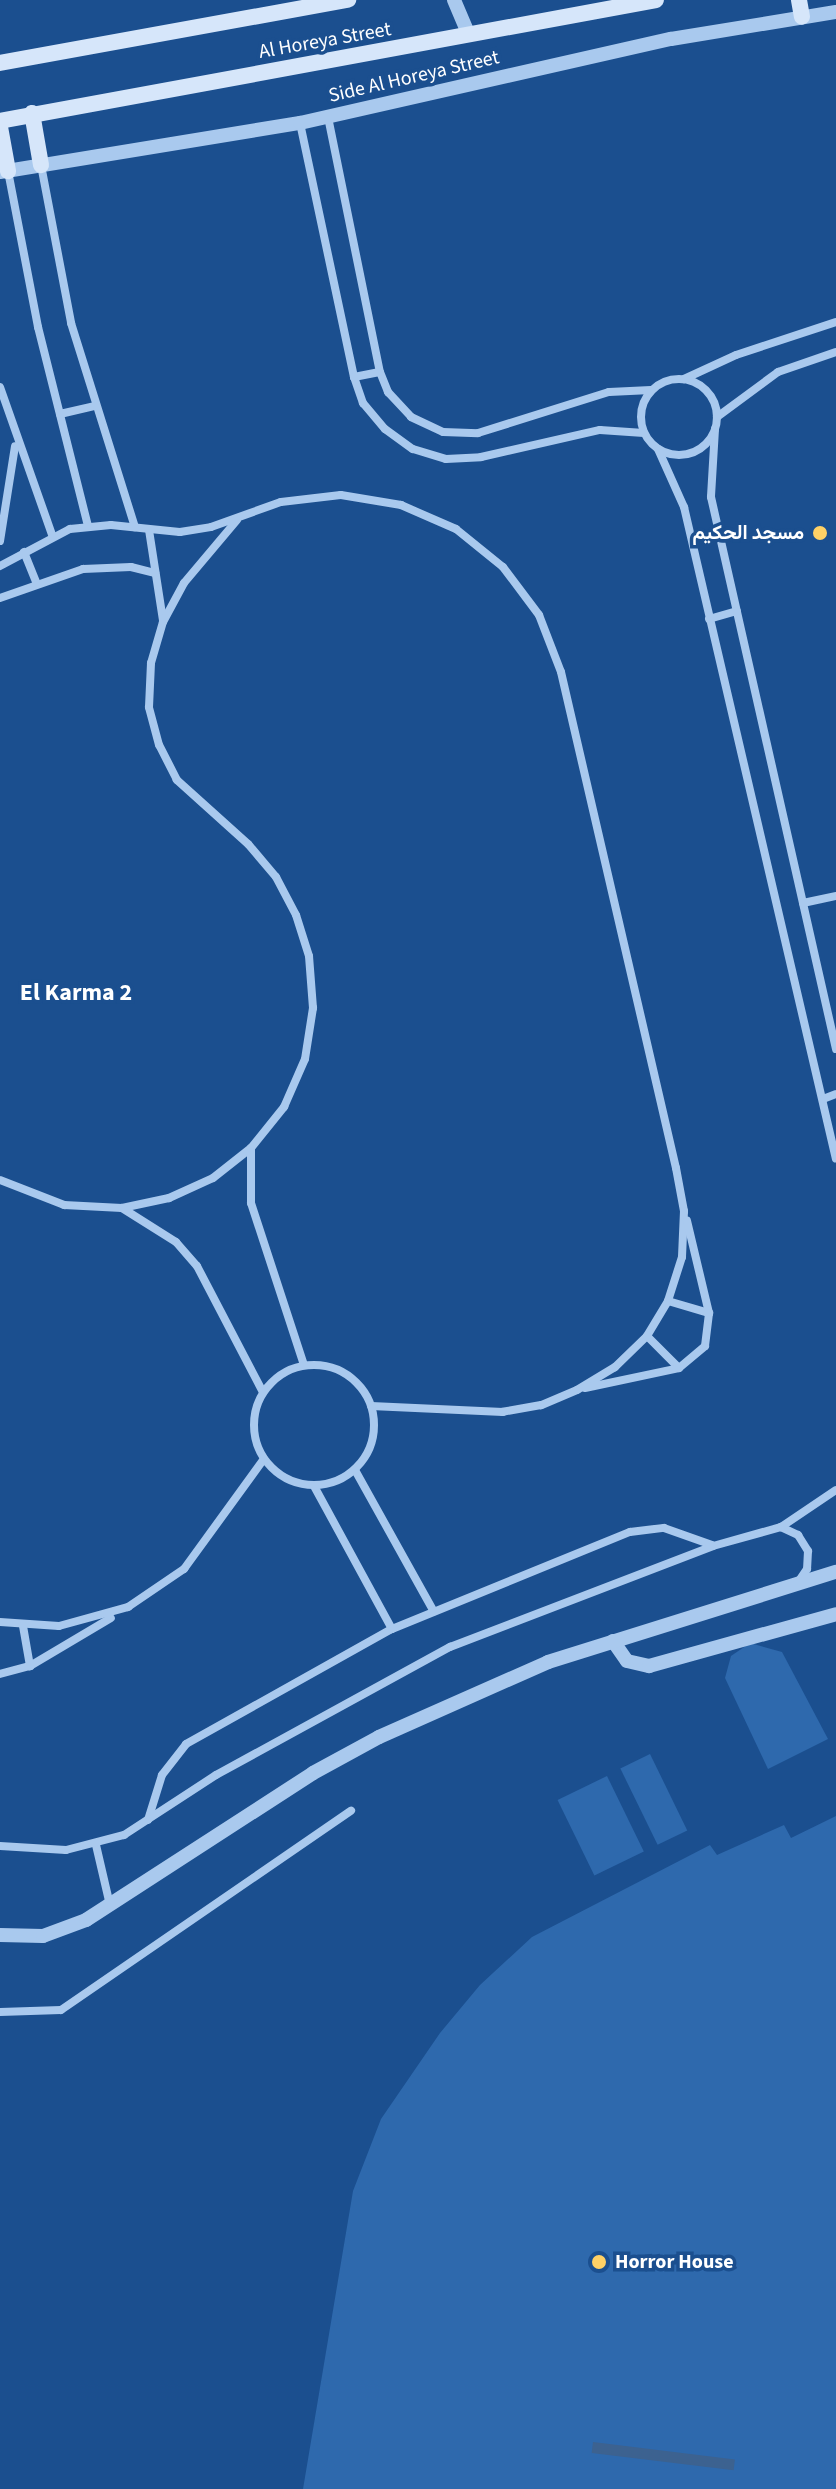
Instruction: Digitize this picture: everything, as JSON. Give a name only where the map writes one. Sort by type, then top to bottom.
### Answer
[{"type":"main road","name":"Al Horeya Street","points":[[0,63],[344,0]]},
{"type":"main road","name":"Al Horeya Street","points":[[0,121],[469,35],[614,4],[656,0]]},
{"type":"main road","points":[[799,0],[802,17]]},
{"type":"main road","points":[[32,113],[41,165]]},
{"type":"main road","points":[[0,127],[4,171]]},
{"type":"street","points":[[454,0],[469,35]]},
{"type":"street","name":"Side Al Horeya Street","points":[[4,171],[300,123],[671,39],[836,12]]},
{"type":"street","points":[[328,117],[380,372],[388,392],[411,417],[443,432],[478,433],[609,392],[651,390],[672,379],[684,379],[704,388],[717,417],[711,497],[836,1049]]},
{"type":"street","points":[[300,123],[354,377],[363,403],[385,429],[413,449],[446,459],[481,457],[600,430],[644,433]]},
{"type":"street","points":[[41,165],[51,239],[94,406],[135,527]]},
{"type":"street","points":[[4,171],[88,526]]},
{"type":"street","points":[[684,379],[736,355],[836,322]]},
{"type":"street","points":[[717,417],[778,372],[836,352]]},
{"type":"street","points":[[354,377],[380,372]]},
{"type":"street","points":[[0,387],[16,441],[52,535]]},
{"type":"street","points":[[651,390],[643,403],[644,433],[658,449],[684,507],[836,1159]]},
{"type":"street","points":[[60,414],[94,406]]},
{"type":"street","points":[[658,449],[677,455],[696,451],[715,429]]},
{"type":"street","points":[[0,541],[16,441]]},
{"type":"street","points":[[0,566],[52,535],[88,526],[195,530],[281,502],[341,495],[401,505],[456,529],[503,567],[539,615],[561,672],[709,1313],[705,1346],[679,1368],[577,1390]]},
{"type":"street","points":[[0,1180],[64,1205],[122,1208],[169,1198],[213,1178],[251,1148],[284,1107],[305,1059],[313,1008],[309,956],[296,915],[276,877],[248,844],[177,780],[159,745],[149,707],[151,663],[163,622],[201,560],[240,516]]},
{"type":"street","points":[[149,530],[163,622]]},
{"type":"street","points":[[24,552],[36,582]]},
{"type":"street","points":[[0,598],[36,582],[106,567],[155,573]]},
{"type":"street","points":[[709,619],[737,611]]},
{"type":"street","points":[[803,903],[836,896]]},
{"type":"street","points":[[823,1099],[836,1094]]},
{"type":"street","points":[[251,1148],[251,1203],[304,1365]]},
{"type":"street","points":[[122,1208],[167,1236],[197,1266],[263,1392]]},
{"type":"street","points":[[371,1406],[503,1412],[541,1405],[577,1390],[615,1367],[647,1336],[668,1301],[682,1257],[684,1211]]},
{"type":"street","points":[[668,1301],[709,1313]]},
{"type":"street","points":[[647,1336],[679,1368]]},
{"type":"street","points":[[304,1365],[321,1365],[352,1378],[371,1406],[375,1429],[369,1451],[355,1470],[314,1486],[286,1479],[264,1459],[253,1426],[263,1392],[274,1379],[304,1365]]},
{"type":"street","points":[[0,1674],[30,1666],[184,1569],[264,1459]]},
{"type":"street","points":[[355,1470],[434,1612]]},
{"type":"street","points":[[314,1486],[392,1629]]},
{"type":"street","points":[[0,1846],[36,1851],[96,1845],[148,1820],[216,1775],[450,1647],[713,1546],[781,1527],[836,1490]]},
{"type":"street","points":[[781,1527],[798,1535],[808,1551],[807,1569],[796,1584]]},
{"type":"street","points":[[148,1820],[162,1775],[186,1744],[392,1629],[641,1529],[675,1531],[713,1546]]},
{"type":"street","points":[[0,1935],[43,1936],[110,1905],[241,1816],[379,1737],[548,1662],[836,1572]]},
{"type":"street","points":[[0,1622],[23,1626],[59,1626],[128,1607]]},
{"type":"street","points":[[613,1641],[627,1661],[649,1666],[836,1614]]},
{"type":"street","points":[[23,1626],[30,1666]]},
{"type":"street","points":[[0,2012],[61,2010],[351,1811]]},
{"type":"street","points":[[96,1845],[110,1905]]},
{"type":"shaded area","points":[[750,1643],[782,1652],[828,1739],[768,1769],[725,1678],[731,1656]]},
{"type":"shaded area","points":[[650,1754],[687,1830],[658,1845],[620,1768]]},
{"type":"shaded area","points":[[607,1776],[644,1851],[594,1876],[558,1800]]},
{"type":"shaded area","points":[[836,1816],[836,2489],[303,2489],[353,2191],[381,2119],[440,2033],[480,1985],[532,1937],[710,1845],[717,1855],[784,1825],[791,1838]]},
{"type":"shaded area","points":[[593,2442],[735,2459],[734,2470],[592,2453]]},
{"type":"place","name":"مسجد الحكيم","points":[[820,533]]},
{"type":"place","name":"Horror House","points":[[599,2262]]},
{"type":"district","name":"El Karma 2","points":[[76,993]]}]
